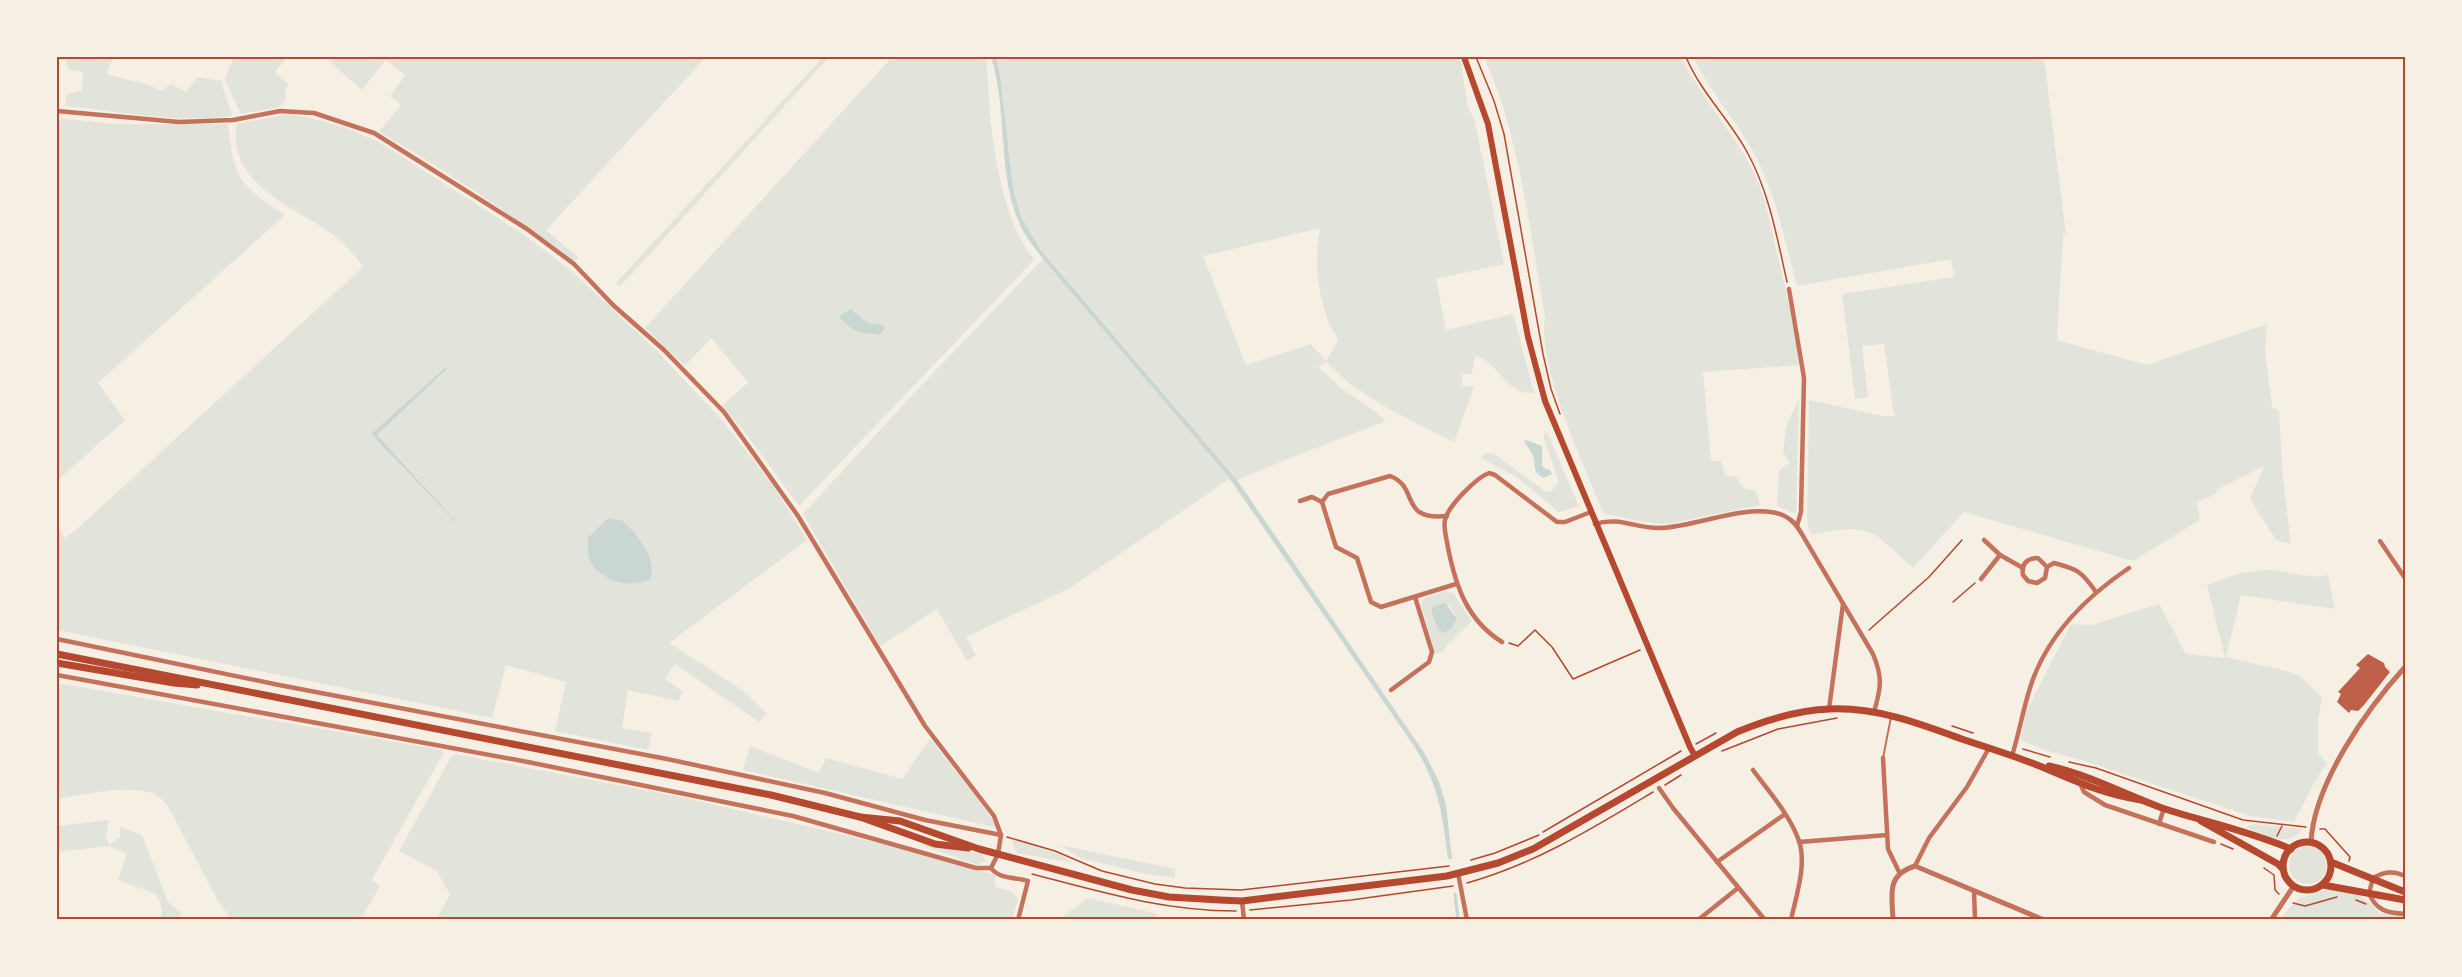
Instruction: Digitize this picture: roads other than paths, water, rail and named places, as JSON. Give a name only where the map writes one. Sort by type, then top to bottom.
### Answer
[{"type":"main road","points":[[1464,57],[1488,124],[1534,366],[1545,401],[1595,524],[1695,756]]},
{"type":"main road","points":[[57,654],[771,795],[860,817],[900,821],[979,849],[1132,890],[1169,897],[1242,901],[1390,884],[1458,873],[1498,863],[1533,849],[1737,732],[1761,723],[1829,709],[1874,712],[1891,716],[2035,764],[2100,792],[2141,800]]},
{"type":"main road","points":[[57,663],[174,683],[214,686]]},
{"type":"main road","points":[[2035,764],[2078,772],[2141,800],[2200,821],[2283,869]]},
{"type":"main road","points":[[2200,821],[2211,822],[2290,849]]},
{"type":"main road","points":[[2324,885],[2331,874],[2331,862],[2326,851],[2311,842],[2302,843],[2290,849],[2284,858],[2283,869],[2293,887],[2312,890],[2324,885],[2405,900]]},
{"type":"main road","points":[[2331,862],[2405,892]]},
{"type":"street","points":[[57,111],[178,122],[233,120],[280,111],[314,113],[374,133],[527,229],[574,264],[613,305],[664,350],[724,412],[798,516],[925,726],[986,803],[999,826],[1001,835],[998,854],[991,868]]},
{"type":"street","points":[[1789,289],[1804,378],[1801,512],[1797,526]]},
{"type":"street","points":[[1502,642],[1490,633],[1470,611],[1456,584],[1444,525],[1455,504],[1480,478],[1489,473],[1495,475],[1557,522],[1565,522],[1591,512]]},
{"type":"street","points":[[1322,502],[1328,494],[1390,476],[1398,479],[1420,514],[1429,518],[1447,516]]},
{"type":"street","points":[[1300,501],[1312,497],[1322,502],[1336,547],[1357,558],[1371,602],[1381,607],[1456,584]]},
{"type":"street","points":[[1595,524],[1608,520],[1657,528],[1685,526],[1742,513],[1761,512],[1786,517],[1797,526],[1863,634],[1881,675],[1874,712]]},
{"type":"street","points":[[1984,540],[2000,555],[2023,568]]},
{"type":"street","points":[[2380,541],[2405,578]]},
{"type":"street","points":[[1981,579],[2000,555]]},
{"type":"street","points":[[2035,557],[2042,560],[2047,567],[2045,578],[2037,583],[2025,578],[2023,568],[2026,561],[2035,557]]},
{"type":"street","points":[[2047,567],[2054,563],[2076,568],[2096,592]]},
{"type":"street","points":[[2012,756],[2030,688],[2043,658],[2070,618],[2096,592],[2129,568]]},
{"type":"street","points":[[1391,690],[1429,662],[1432,652],[1414,597]]},
{"type":"street","points":[[1829,709],[1843,604]]},
{"type":"street","points":[[57,639],[279,685],[667,759],[825,793],[925,820],[1001,835]]},
{"type":"street","points":[[2311,842],[2312,828],[2329,775],[2377,703],[2405,667]]},
{"type":"street","points":[[57,675],[528,762],[793,816],[976,868],[991,868]]},
{"type":"street","points":[[1893,920],[1893,880],[1915,866],[1929,838],[1967,787],[1989,748]]},
{"type":"street","points":[[1882,758],[1888,849],[1900,874]]},
{"type":"street","points":[[1753,770],[1785,814],[1799,842],[1800,871],[1791,920]]},
{"type":"street","points":[[2080,783],[2084,792],[2104,805],[2214,842]]},
{"type":"street","points":[[1661,787],[1717,862],[1766,920]]},
{"type":"street","points":[[2159,824],[2164,808]]},
{"type":"street","points":[[1717,862],[1785,814]]},
{"type":"street","points":[[1799,842],[1887,835]]},
{"type":"street","points":[[1915,866],[2044,920]]},
{"type":"street","points":[[991,868],[996,874],[1028,881],[1017,920]]},
{"type":"street","points":[[2405,876],[2390,871],[2373,878],[2369,893],[2377,906],[2387,912],[2405,914]]},
{"type":"street","points":[[1458,873],[1467,920]]},
{"type":"street","points":[[2271,920],[2293,887]]},
{"type":"street","points":[[1698,920],[1738,888]]},
{"type":"street","points":[[1974,891],[1975,920]]},
{"type":"street","points":[[1242,901],[1244,920]]},
{"type":"lane","points":[[1882,758],[1891,716]]},
{"type":"waterway","points":[[1455,894],[1458,920]]}]
